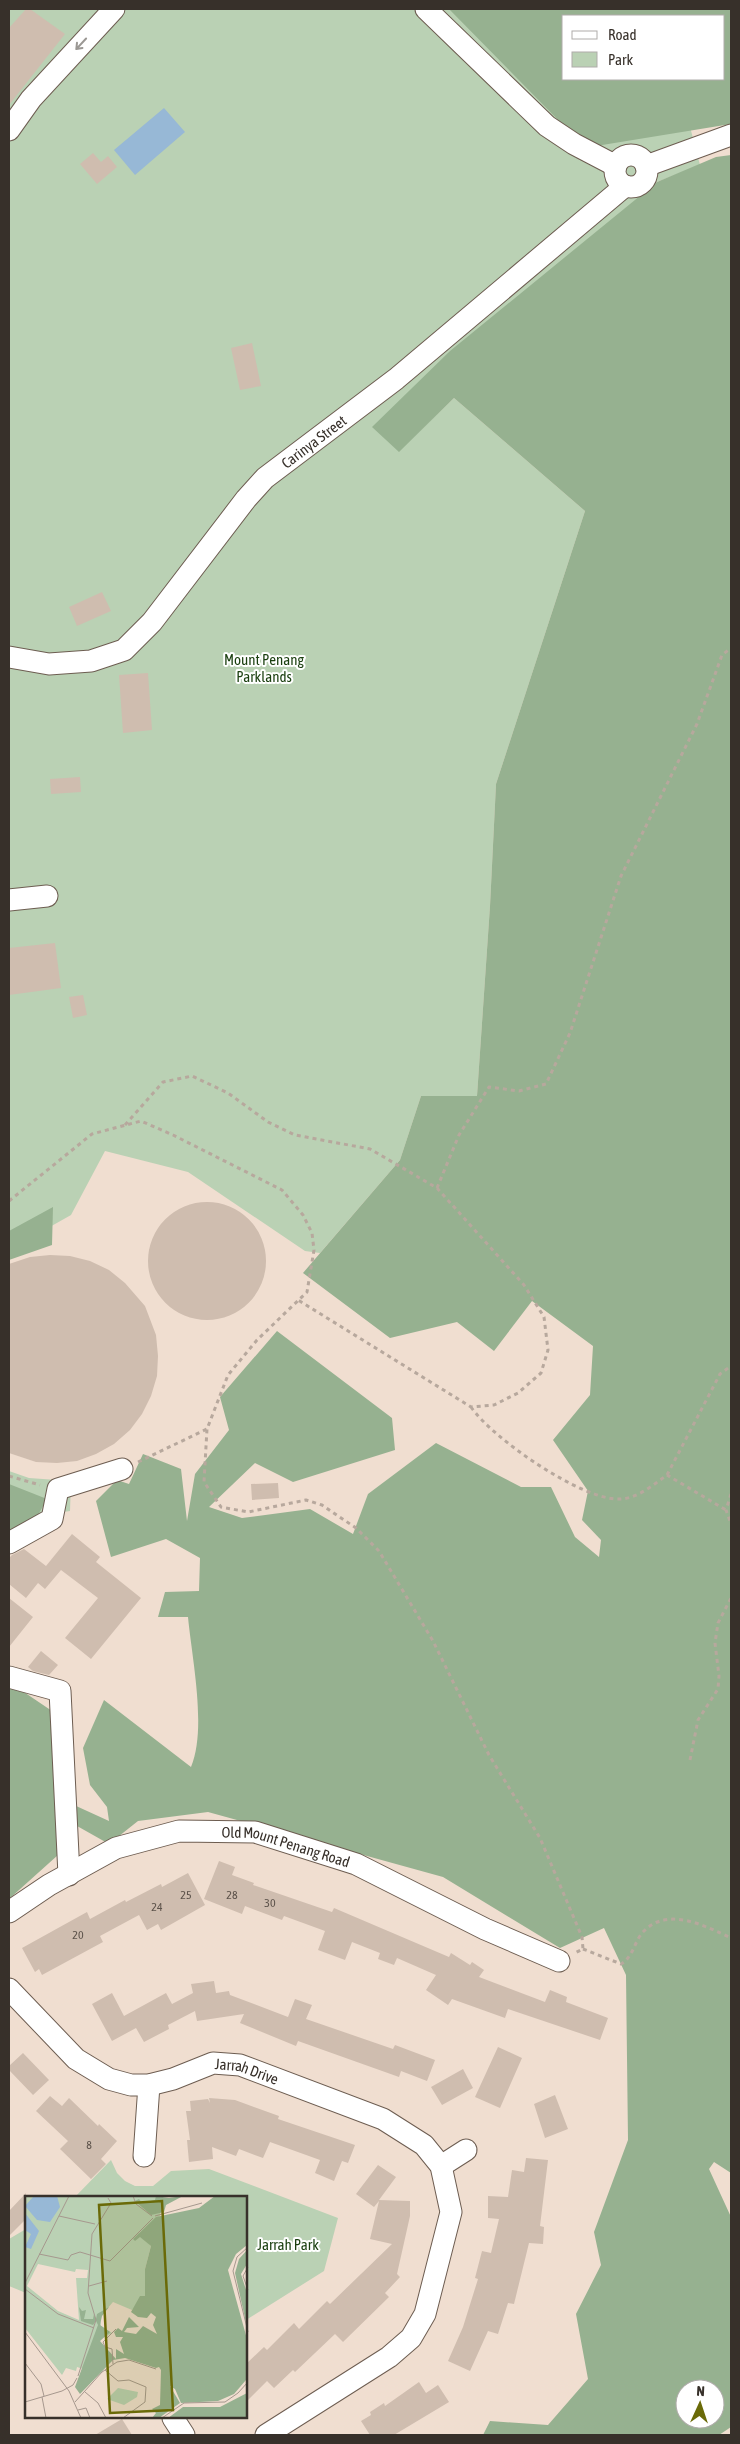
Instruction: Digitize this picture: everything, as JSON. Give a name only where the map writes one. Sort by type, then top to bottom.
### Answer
[{"type":"street","points":[[9,130],[31,99],[114,9]]},
{"type":"street","points":[[426,9],[547,126],[574,144],[616,166]]},
{"type":"street","points":[[646,166],[731,135]]},
{"type":"street","points":[[700,147],[731,150]]},
{"type":"street","points":[[630,155],[640,158],[646,166],[646,176],[640,184],[625,186],[617,179],[616,166],[620,159],[630,155]]},
{"type":"street","name":"Carinya Street","points":[[9,657],[49,664],[91,661],[124,650],[152,622],[246,499],[265,478],[396,379],[625,186]]},
{"type":"street","points":[[9,900],[47,896]]},
{"type":"street","points":[[9,1543],[52,1519],[58,1489],[122,1469]]},
{"type":"street","points":[[9,1677],[60,1691],[69,1875]]},
{"type":"street","name":"Old Mount Penang Road","points":[[9,1912],[116,1848],[179,1831],[255,1832],[356,1864],[485,1928],[559,1961]]},
{"type":"street","name":"Jarrah Drive","points":[[9,1989],[76,2059],[109,2079],[131,2085],[149,2085],[173,2079],[213,2063],[240,2065],[383,2119],[424,2145],[441,2166],[451,2212],[425,2314],[412,2338],[389,2357],[266,2435]]},
{"type":"street","points":[[144,2156],[149,2085]]},
{"type":"street","points":[[441,2166],[466,2150]]},
{"type":"street","points":[[174,2419],[184,2435]]},
{"type":"path","points":[[437,1188],[459,1135],[489,1087],[519,1091],[546,1084],[570,1033],[621,876],[696,724],[722,655],[731,648]]},
{"type":"path","points":[[125,1125],[163,1082],[192,1076],[228,1094],[268,1122],[295,1135],[370,1149],[437,1188],[524,1285],[544,1317],[548,1350],[541,1373],[518,1393],[494,1405],[471,1407]]},
{"type":"path","points":[[9,1201],[92,1134],[141,1121],[282,1190],[303,1215],[312,1233],[314,1250],[307,1292],[257,1340],[228,1375],[206,1429],[204,1482],[221,1507],[248,1512],[306,1500],[322,1505],[356,1528],[379,1551],[433,1641],[489,1754],[540,1838],[582,1937],[583,1949]]},
{"type":"path","points":[[298,1300],[471,1407],[481,1422],[512,1448],[580,1489],[602,1497],[621,1500],[643,1492],[667,1475],[720,1374],[731,1366]]},
{"type":"path","points":[[122,1469],[206,1429]]},
{"type":"path","points":[[667,1475],[726,1510]]},
{"type":"path","points":[[9,1476],[58,1489]]},
{"type":"path","points":[[731,1494],[726,1510],[731,1524]]},
{"type":"path","points":[[690,1760],[698,1720],[718,1689],[719,1676],[715,1642],[718,1623],[731,1598]]},
{"type":"path","points":[[559,1961],[583,1949],[621,1964],[627,1961],[643,1932],[664,1919],[696,1922],[731,1938]]},
{"type":"green space","name":"Mount Penang Parklands","points":[[9,9],[714,9],[562,15],[562,80],[567,80],[689,123],[700,165],[657,182],[399,451],[454,398],[585,511],[496,784],[477,1096],[421,1096],[400,1160],[320,1253],[305,1251],[188,1172],[105,1151],[71,1215],[9,1250]]},
{"type":"green space","points":[[449,9],[731,9],[731,124],[596,146],[565,127]]},
{"type":"green space","points":[[731,155],[731,2173],[714,2162],[709,2169],[731,2217],[731,2427],[719,2435],[483,2435],[490,2421],[548,2425],[588,2379],[576,2314],[601,2265],[594,2232],[628,2140],[626,1975],[604,1928],[560,1948],[443,1877],[208,1812],[138,1821],[109,1844],[70,1822],[58,1855],[9,1899],[9,1682],[52,1711],[63,1800],[109,1821],[107,1807],[90,1785],[83,1748],[104,1700],[191,1767],[196,1751],[198,1714],[188,1617],[158,1617],[165,1592],[199,1591],[200,1558],[166,1539],[111,1557],[96,1501],[117,1480],[129,1484],[143,1454],[181,1469],[187,1521],[195,1474],[229,1430],[220,1397],[277,1331],[392,1418],[395,1450],[293,1482],[255,1463],[209,1507],[242,1518],[310,1509],[353,1534],[368,1494],[436,1443],[521,1487],[551,1487],[575,1537],[599,1557],[601,1540],[582,1520],[588,1491],[553,1440],[590,1395],[593,1346],[532,1301],[494,1351],[457,1322],[390,1338],[303,1273],[400,1160],[421,1096],[477,1096],[496,784],[585,511],[454,398],[399,452],[372,427],[450,351],[657,182],[716,157]]},
{"type":"green space","points":[[53,1207],[52,1245],[9,1260],[9,1231]]},
{"type":"green space","points":[[9,1471],[29,1478],[71,1481],[70,1511],[9,1520]]},
{"type":"green space","points":[[9,1484],[47,1499],[33,1524],[9,1544]]},
{"type":"green space","name":"Jarrah Park","points":[[111,2160],[117,2173],[125,2181],[135,2186],[153,2186],[171,2171],[209,2169],[338,2218],[324,2271],[248,2319],[248,2196],[76,2196]]},
{"type":"green space","points":[[25,2230],[25,2293],[9,2286],[9,2239]]},
{"type":"water","points":[[164,108],[185,132],[135,175],[114,150]]},
{"type":"building","points":[[26,9],[30,9],[65,34],[9,105],[9,28]]},
{"type":"building","points":[[93,153],[101,162],[108,156],[117,167],[97,184],[80,164]]},
{"type":"building","points":[[252,343],[261,386],[240,390],[231,348]]},
{"type":"building","points":[[102,592],[111,611],[77,626],[69,607]]},
{"type":"building","points":[[148,673],[152,730],[123,733],[119,675]]},
{"type":"building","points":[[80,777],[81,792],[51,794],[50,779]]},
{"type":"building","points":[[55,943],[61,988],[9,995],[9,948]]},
{"type":"building","points":[[83,995],[87,1015],[73,1018],[69,997]]},
{"type":"building","points":[[207,1202],[229,1207],[249,1219],[261,1239],[266,1261],[261,1283],[249,1303],[229,1315],[207,1320],[185,1315],[165,1303],[153,1283],[148,1261],[153,1239],[165,1219],[185,1207]]},
{"type":"building","points":[[70,1256],[90,1261],[109,1270],[125,1283],[145,1306],[156,1335],[158,1356],[157,1376],[151,1396],[142,1414],[130,1430],[114,1444],[96,1454],[77,1461],[57,1463],[36,1462],[9,1453],[9,1264],[30,1257]]},
{"type":"building","points":[[278,1483],[279,1498],[252,1500],[251,1484]]},
{"type":"building","points":[[72,1534],[100,1557],[96,1562],[141,1598],[91,1659],[65,1638],[98,1598],[61,1570],[45,1589],[38,1583],[26,1598],[9,1584],[9,1558],[12,1555],[24,1549],[46,1566]]},
{"type":"building","points":[[9,1598],[33,1617],[9,1647]]},
{"type":"building","points":[[41,1651],[58,1665],[49,1675],[33,1671],[28,1667]]},
{"type":"building","points":[[219,1861],[235,1867],[232,1875],[254,1883],[253,1885],[332,1912],[334,1908],[449,1957],[451,1953],[470,1965],[472,1962],[484,1970],[479,1977],[545,2002],[550,1990],[567,1997],[566,2002],[608,2018],[600,2040],[508,2009],[505,2018],[452,1999],[448,2005],[426,1990],[436,1975],[397,1958],[394,1965],[378,1959],[380,1953],[352,1942],[345,1960],[318,1950],[325,1931],[284,1916],[282,1920],[245,1906],[242,1914],[204,1899]]},
{"type":"building","points":[[188,1873],[205,1905],[161,1930],[158,1924],[147,1930],[139,1915],[100,1936],[103,1942],[42,1975],[39,1969],[35,1972],[22,1948],[87,1912],[90,1919],[125,1900],[126,1902],[161,1884],[162,1887]]},
{"type":"building","points":[[214,1981],[216,1993],[229,1991],[230,1995],[288,2017],[295,1999],[312,2005],[306,2019],[393,2049],[395,2045],[435,2060],[427,2081],[401,2071],[399,2077],[298,2041],[296,2046],[240,2023],[244,2014],[197,2021],[195,2011],[168,2025],[169,2029],[144,2042],[136,2028],[112,2041],[92,2004],[112,1993],[124,2016],[166,1993],[172,2004],[193,1993],[191,1984]]},
{"type":"building","points":[[498,2047],[522,2058],[500,2108],[475,2097]]},
{"type":"building","points":[[23,2053],[49,2080],[33,2095],[9,2070],[9,2066]]},
{"type":"building","points":[[463,2069],[473,2088],[442,2105],[431,2087]]},
{"type":"building","points":[[555,2095],[568,2129],[545,2138],[534,2104]]},
{"type":"building","points":[[50,2096],[62,2106],[69,2098],[98,2126],[99,2124],[117,2141],[101,2159],[106,2164],[91,2179],[60,2149],[68,2141],[36,2111]]},
{"type":"building","points":[[209,2098],[235,2100],[279,2116],[278,2119],[355,2145],[348,2163],[342,2161],[334,2181],[315,2173],[320,2160],[270,2142],[263,2158],[239,2149],[236,2156],[212,2147],[213,2159],[189,2162],[187,2140],[190,2140],[186,2111],[191,2111],[190,2101],[208,2099],[210,2103]]},
{"type":"building","points":[[526,2158],[548,2160],[540,2226],[544,2227],[543,2244],[529,2243],[514,2304],[508,2303],[498,2334],[488,2331],[470,2371],[448,2361],[463,2327],[478,2279],[475,2278],[482,2251],[491,2253],[499,2219],[488,2218],[488,2196],[508,2197],[512,2170],[524,2172]]},
{"type":"building","points":[[378,2165],[396,2177],[379,2200],[410,2201],[410,2216],[397,2274],[400,2277],[385,2293],[389,2297],[343,2342],[335,2334],[295,2372],[293,2370],[274,2388],[267,2381],[248,2400],[248,2362],[264,2347],[267,2350],[294,2323],[299,2329],[327,2301],[330,2304],[392,2244],[370,2239],[379,2201],[374,2207],[356,2194]]},
{"type":"building","points":[[26,2193],[25,2220],[9,2236],[9,2211]]},
{"type":"building","points":[[419,2382],[426,2393],[438,2385],[449,2402],[394,2435],[370,2435],[361,2421],[371,2415],[370,2412],[384,2403],[385,2406]]},
{"type":"building","points":[[122,2419],[132,2435],[95,2435]]}]
